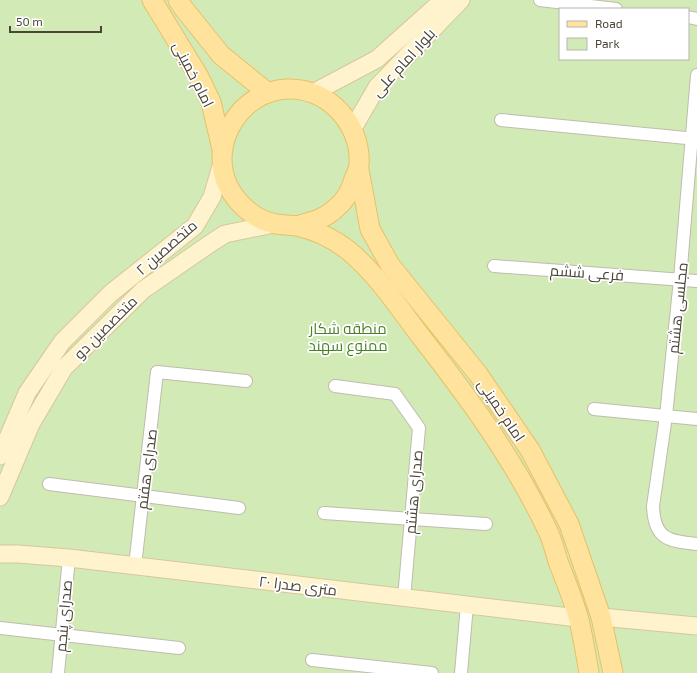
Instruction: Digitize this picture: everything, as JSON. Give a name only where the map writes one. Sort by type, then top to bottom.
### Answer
[{"type":"main road","name":"امام خمینی","points":[[152,0],[199,77],[211,102],[222,158]]},
{"type":"main road","name":"امام خمینی","points":[[178,0],[221,55],[268,93]]},
{"type":"main road","points":[[288,89],[313,93],[333,104],[349,122],[358,143],[359,166],[351,189],[338,207],[321,219],[296,226],[274,224],[254,215],[239,203],[228,185],[222,158],[224,139],[234,119],[250,102],[268,93],[288,89]]},
{"type":"main road","name":"امام خمینی","points":[[359,166],[370,229],[390,265],[478,374],[530,450],[569,524],[601,617],[613,673]]},
{"type":"main road","name":"امام خمینی","points":[[296,226],[327,236],[350,252],[376,278],[459,386],[510,460],[547,529],[578,618],[589,673]]},
{"type":"street","name":"بلوار امام علی","points":[[313,93],[378,59],[455,0]]},
{"type":"street","name":"بلوار امام علی","points":[[352,130],[377,87],[455,0]]},
{"type":"street","points":[[540,0],[608,8]]},
{"type":"street","name":"مجلسی هشتم","points":[[697,75],[694,139],[666,416],[654,506],[656,526],[664,537],[686,543],[697,544]]},
{"type":"street","points":[[501,120],[694,139]]},
{"type":"street","name":"متخصصین ۲","points":[[0,456],[27,393],[62,342],[111,293],[195,226],[212,197],[222,158]]},
{"type":"street","name":"متخصصین دو","points":[[0,497],[31,424],[64,368],[143,290],[193,255],[225,234],[274,224]]},
{"type":"street","name":"فرعی ششم","points":[[494,266],[697,280]]},
{"type":"street","name":"صدرای هفتم","points":[[135,566],[157,372],[246,381]]},
{"type":"street","name":"صدرای هشتم","points":[[335,386],[395,394],[419,428],[404,598]]},
{"type":"street","points":[[594,409],[697,419]]},
{"type":"street","points":[[49,484],[239,508]]},
{"type":"street","points":[[324,513],[486,524]]},
{"type":"street","points":[[0,544],[4,548],[18,554]]},
{"type":"street","name":"۲۰ متری صدرا","points":[[0,554],[69,558],[578,618]]},
{"type":"street","name":"صدرای پنجم","points":[[58,673],[69,558]]},
{"type":"street","points":[[462,673],[468,605]]},
{"type":"street","points":[[601,617],[697,626]]},
{"type":"street","points":[[0,628],[179,648]]},
{"type":"street","points":[[312,660],[432,673]]},
{"type":"green space","name":"منطقه شکار ممنوع سهند","points":[[0,0],[697,0],[697,673],[0,673]]}]
